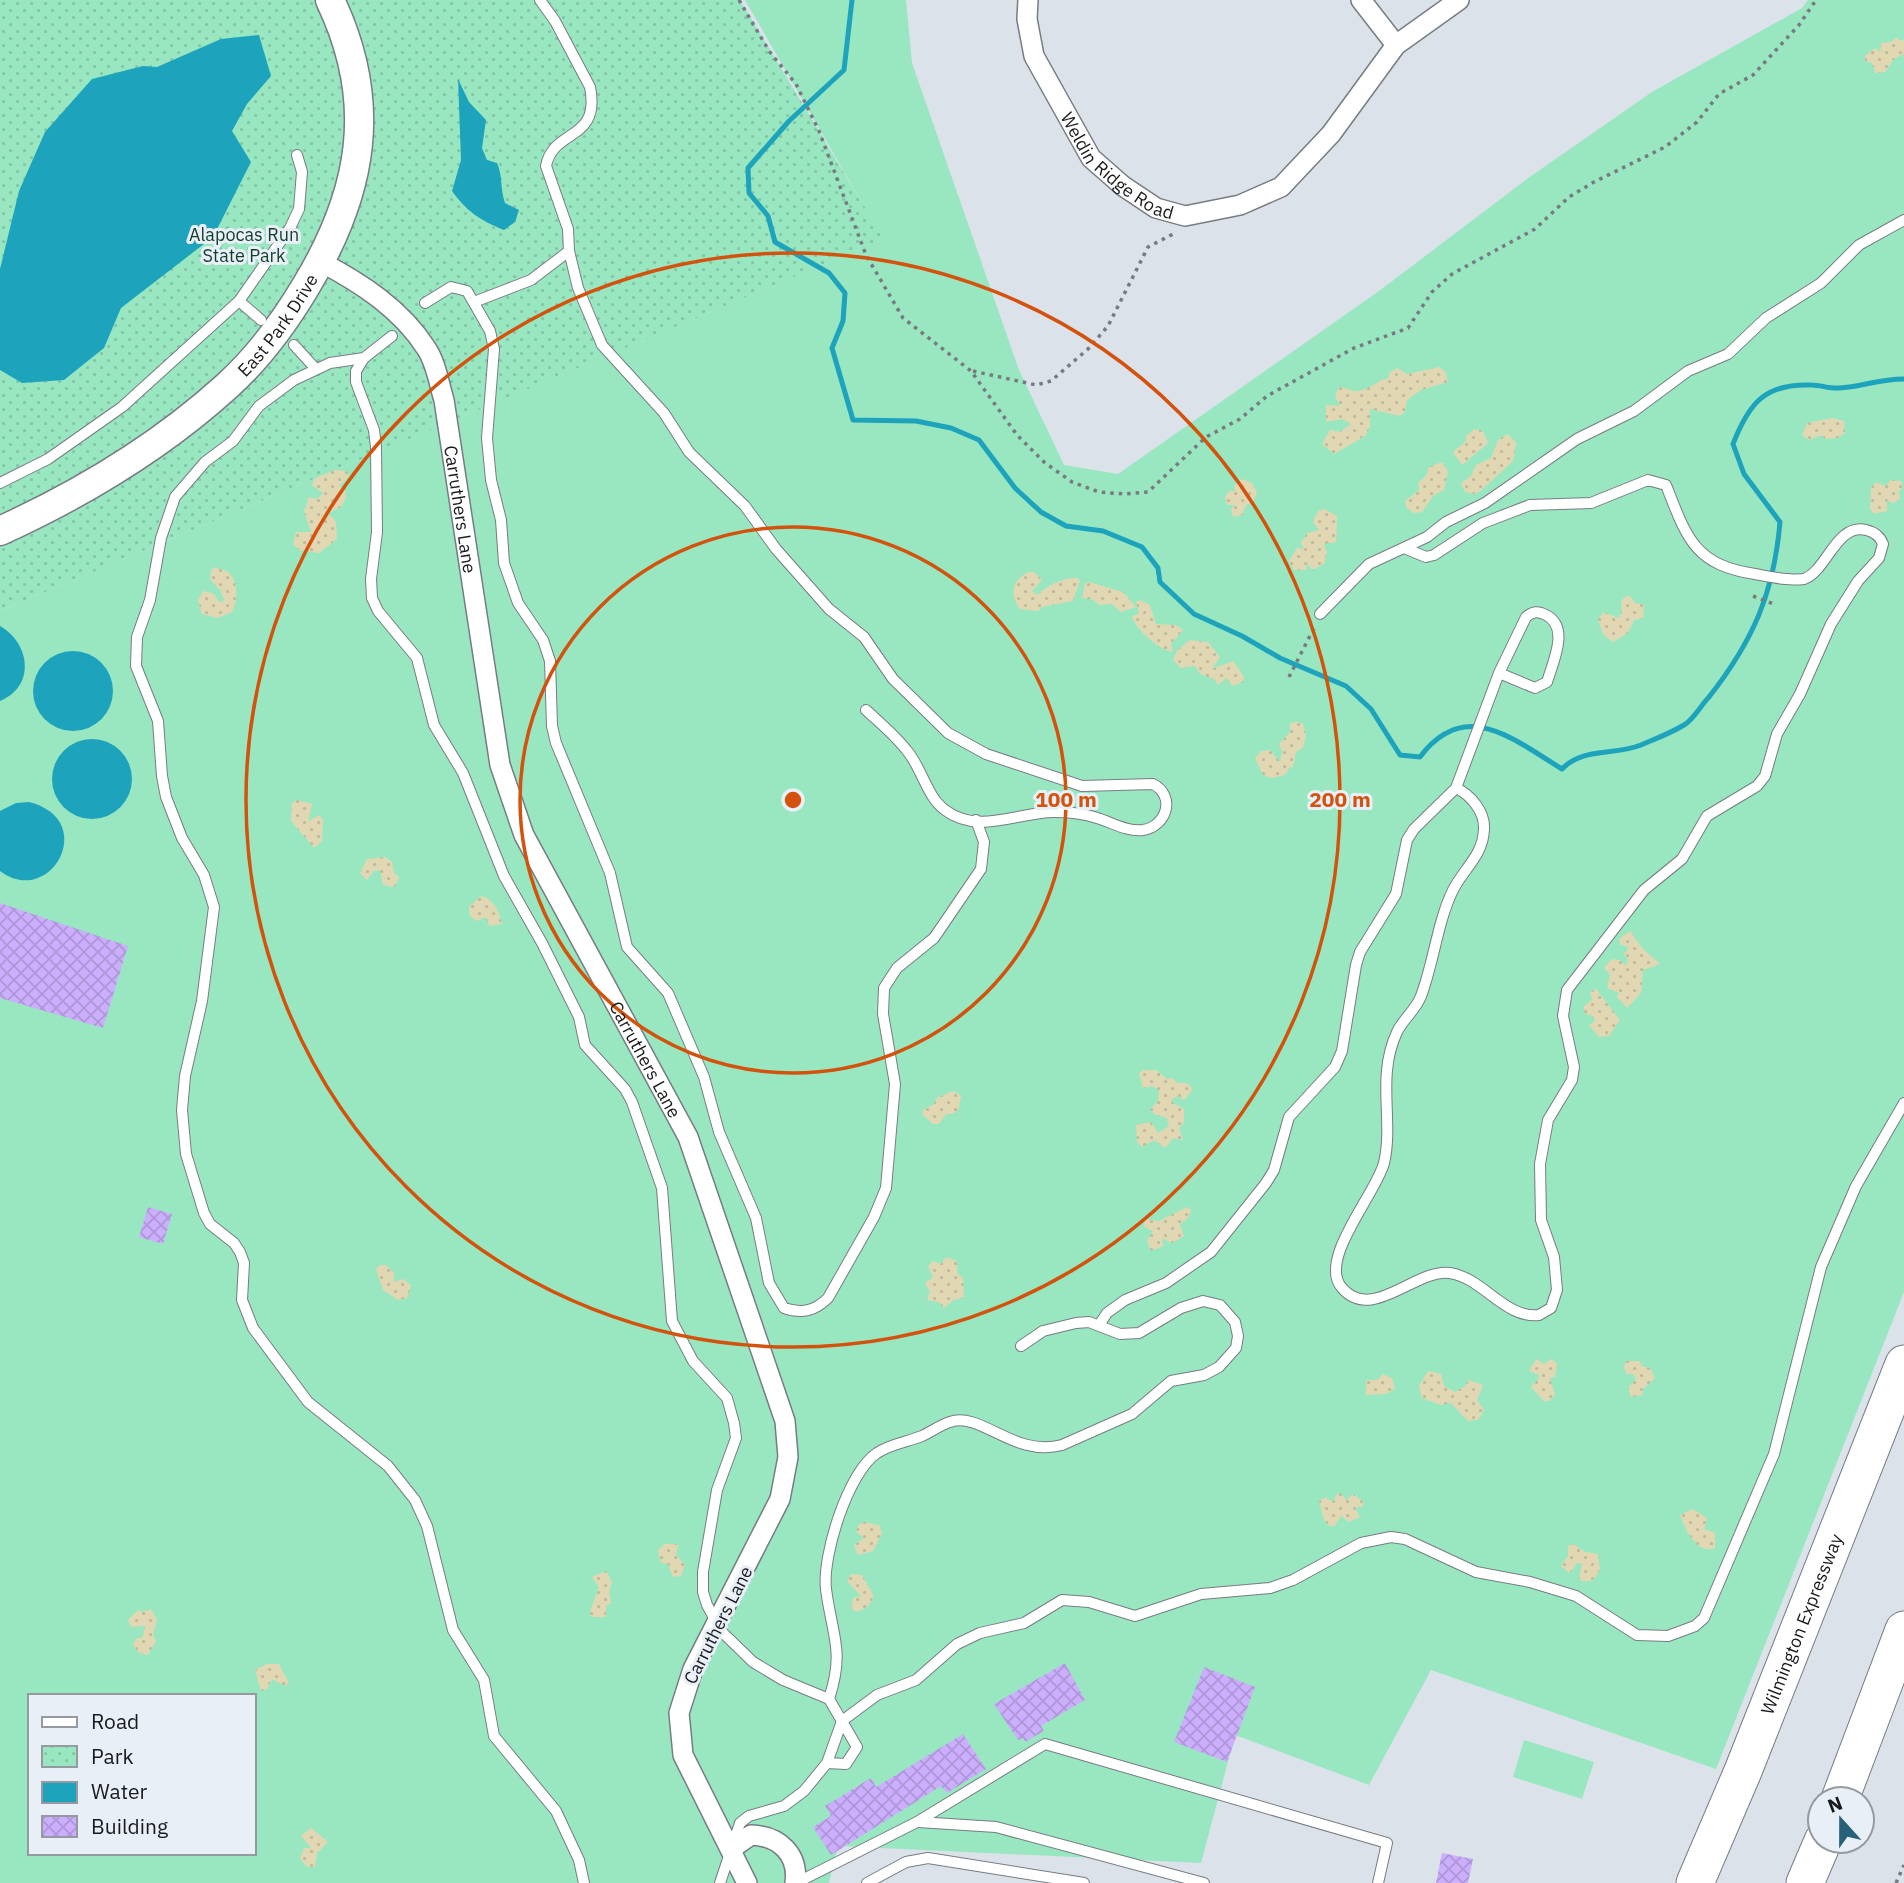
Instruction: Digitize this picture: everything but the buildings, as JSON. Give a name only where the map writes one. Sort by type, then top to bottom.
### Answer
[{"type":"highway","name":"Wilmington Expressway","points":[[1695,1883],[1743,1771],[1904,1364]]},
{"type":"highway","points":[[1845,1785],[1904,1630]]},
{"type":"highway","points":[[1679,1883],[1702,1832],[1743,1771]]},
{"type":"highway","points":[[1805,1883],[1817,1855]]},
{"type":"street","name":"East Park Drive","points":[[0,531],[65,500],[135,457],[227,387],[279,328],[321,262],[345,209],[355,172],[360,134],[360,100],[354,60],[344,29],[330,0]]},
{"type":"street","name":"Weldin Ridge Road","points":[[1028,0],[1027,19],[1034,56],[1091,158],[1156,208],[1185,216],[1240,205],[1281,187],[1331,134],[1396,45],[1458,0]]},
{"type":"street","points":[[1361,0],[1396,45]]},
{"type":"street","name":"Carruthers Lane","points":[[321,262],[359,282],[399,315],[428,349],[444,400],[500,765],[524,835],[688,1137],[780,1404],[787,1435],[784,1487],[773,1517],[686,1688],[679,1728],[688,1768],[747,1883]]},
{"type":"street","points":[[731,1849],[751,1835],[773,1840],[789,1852],[795,1863],[795,1883]]},
{"type":"lane","points":[[540,0],[561,32],[590,87],[593,99],[586,124],[579,132],[556,145],[550,152],[546,166],[568,229],[569,251],[578,288],[592,325],[610,357],[658,406],[689,452],[745,506],[776,550],[829,609],[864,638],[893,679],[948,733],[986,754],[1082,786],[1153,785],[1161,788],[1167,804],[1163,818],[1140,830],[1082,814],[1050,812],[1001,821],[954,816],[934,800],[908,752],[866,710]]},
{"type":"lane","points":[[0,483],[48,459],[122,407],[239,301],[290,228],[299,209],[302,172],[297,155]]},
{"type":"lane","points":[[1320,614],[1369,564],[1427,537],[1446,522],[1485,503],[1577,439],[1634,411],[1688,371],[1728,354],[1766,318],[1821,283],[1859,245],[1904,220]]},
{"type":"lane","points":[[474,302],[531,280],[569,251]]},
{"type":"lane","points":[[425,303],[451,287],[467,291],[490,331],[494,349],[486,438],[491,480],[501,520],[505,563],[518,603],[543,640],[550,661],[552,726],[556,743],[610,873],[627,947],[668,993],[704,1077],[719,1132],[756,1218],[769,1283],[784,1308],[804,1312],[820,1305],[828,1297],[881,1203],[890,1167],[895,1084],[883,1014],[884,988],[897,968],[934,938],[981,869],[984,842],[976,820]]},
{"type":"lane","points":[[239,301],[261,320]]},
{"type":"lane","points":[[392,336],[364,358],[356,371],[356,382],[374,430],[376,447],[372,598],[378,611],[417,657],[434,725],[463,773],[504,876],[579,1017],[585,1045],[625,1090],[638,1115],[662,1188],[673,1321],[692,1361],[720,1390],[732,1409],[736,1438],[717,1490],[703,1572],[703,1592],[717,1623],[736,1647],[768,1672],[829,1699],[857,1743],[856,1752],[846,1764],[827,1763]]},
{"type":"lane","points":[[294,345],[316,368]]},
{"type":"lane","points":[[364,358],[316,368],[294,380],[259,406],[233,442],[205,462],[175,497],[160,538],[150,600],[137,638],[136,666],[158,721],[166,797],[178,829],[204,875],[214,907],[202,1001],[185,1076],[181,1110],[186,1154],[204,1213],[210,1224],[234,1243],[240,1252],[244,1263],[242,1300],[253,1328],[308,1402],[388,1466],[415,1500],[427,1526],[453,1630],[484,1680],[494,1736],[556,1811],[579,1860],[584,1883]]},
{"type":"lane","points":[[1404,548],[1426,557],[1434,555],[1498,515],[1530,505],[1591,503],[1647,480],[1666,485],[1683,524],[1705,558],[1728,570],[1787,579],[1811,577],[1838,543],[1852,531],[1863,529],[1880,537],[1882,551],[1879,558],[1858,582],[1830,624],[1800,694],[1777,734],[1765,776],[1757,786],[1707,816],[1682,859],[1644,890],[1567,990],[1563,1016],[1574,1067],[1572,1080],[1548,1120],[1540,1164],[1541,1220],[1554,1257],[1557,1290],[1551,1308],[1539,1315],[1519,1312],[1473,1282],[1451,1273],[1425,1275],[1385,1296],[1362,1299],[1352,1296],[1336,1278],[1335,1268],[1342,1244],[1384,1163],[1385,1090],[1398,1031],[1421,997],[1452,891],[1471,867],[1483,839],[1485,825],[1474,802],[1456,788]]},
{"type":"lane","points":[[1099,1325],[1107,1313],[1125,1300],[1166,1283],[1211,1252],[1274,1170],[1289,1117],[1335,1068],[1342,1051],[1360,952],[1395,894],[1407,840],[1421,821],[1456,788],[1499,673],[1526,617],[1532,612],[1551,617],[1557,623],[1559,636],[1548,682],[1535,688],[1499,673]]},
{"type":"lane","points":[[720,1883],[744,1819],[793,1801],[827,1763],[842,1721],[877,1695],[916,1680],[957,1644],[980,1633],[1024,1623],[1062,1600],[1089,1602],[1135,1616],[1201,1594],[1249,1592],[1293,1580],[1338,1554],[1376,1538],[1405,1539],[1476,1572],[1530,1582],[1576,1596],[1637,1635],[1668,1636],[1695,1626],[1704,1618],[1741,1525],[1768,1474],[1810,1318],[1816,1286],[1842,1214],[1904,1103]]},
{"type":"lane","points":[[829,1699],[836,1673],[838,1648],[826,1588],[828,1548],[837,1522],[868,1460],[889,1447],[960,1420],[985,1427],[1020,1444],[1050,1448],[1062,1445],[1132,1414],[1171,1381],[1212,1372],[1232,1354],[1238,1342],[1233,1317],[1220,1305],[1209,1301],[1192,1303],[1132,1334],[1083,1322],[1052,1328],[1021,1346]]},
{"type":"lane","points":[[795,1883],[917,1822],[1045,1744],[1387,1843],[1378,1883]]},
{"type":"lane","points":[[917,1822],[996,1827],[1204,1883]]},
{"type":"lane","points":[[867,1883],[886,1878],[906,1862],[928,1858],[1084,1883]]},
{"type":"path","points":[[740,0],[769,51],[801,94],[866,255],[903,318],[949,351],[971,371],[1017,435],[1044,462],[1072,482],[1099,492],[1148,492],[1206,438],[1240,419],[1267,396],[1354,348],[1408,328],[1432,292],[1451,274],[1535,229],[1569,197],[1665,147],[1697,122],[1719,94],[1753,75],[1799,25],[1816,0]]},
{"type":"path","points":[[971,371],[1035,385],[1051,381],[1088,349],[1108,326],[1147,247],[1177,232]]},
{"type":"path","points":[[1753,596],[1776,605]]},
{"type":"path","points":[[1289,677],[1304,652],[1320,614]]},
{"type":"path","points":[[1896,1883],[1904,1865]]},
{"type":"green space","name":"Alapocas Run State Park","points":[[0,0],[740,0],[884,239],[0,611]]},
{"type":"green space","points":[[745,0],[906,0],[912,63],[1019,370],[1064,465],[1118,474],[1379,291],[1531,176],[1652,92],[1802,8],[1808,0],[1904,0],[1904,1292],[1716,1769],[1431,1670],[1369,1785],[1235,1735],[1201,1863],[838,1846],[829,1883],[0,1883],[0,611],[883,239]]},
{"type":"green space","points":[[1524,1740],[1594,1762],[1582,1799],[1513,1777]]},
{"type":"sand","points":[[1896,38],[1904,41],[1904,54],[1894,59],[1885,72],[1875,73],[1872,63],[1865,61],[1865,56],[1875,48],[1880,52],[1881,43],[1891,42]]},
{"type":"sand","points":[[1440,367],[1446,373],[1448,382],[1421,390],[1407,400],[1405,412],[1400,416],[1370,409],[1370,427],[1365,436],[1334,454],[1322,444],[1330,430],[1340,432],[1351,424],[1342,419],[1326,422],[1326,405],[1340,406],[1335,396],[1339,387],[1362,390],[1389,378],[1389,373],[1397,368],[1407,374]]},
{"type":"sand","points":[[1832,418],[1844,421],[1845,433],[1838,438],[1825,439],[1821,435],[1809,440],[1802,435],[1807,423]]},
{"type":"sand","points":[[1474,429],[1483,431],[1488,443],[1462,465],[1453,452],[1466,441],[1466,436]]},
{"type":"sand","points":[[1508,434],[1516,443],[1513,461],[1479,492],[1465,492],[1461,483],[1471,476],[1476,465],[1491,458],[1498,440]]},
{"type":"sand","points":[[1442,462],[1448,471],[1444,490],[1434,495],[1422,512],[1414,513],[1407,508],[1405,501],[1419,490],[1418,483],[1426,476],[1429,467]]},
{"type":"sand","points":[[333,467],[334,470],[347,471],[349,476],[339,486],[345,490],[346,497],[341,507],[328,513],[336,522],[337,539],[319,553],[299,550],[293,544],[296,532],[311,532],[304,512],[309,497],[317,499],[323,493],[312,485],[315,478],[313,475]]},
{"type":"sand","points":[[1242,479],[1252,483],[1257,493],[1253,502],[1246,505],[1242,515],[1233,517],[1231,509],[1234,505],[1227,505],[1225,497],[1229,491],[1236,491],[1234,486]]},
{"type":"sand","points":[[1891,480],[1901,481],[1903,488],[1899,491],[1900,499],[1893,503],[1887,500],[1887,511],[1874,514],[1870,509],[1871,488],[1876,482],[1885,486]]},
{"type":"sand","points":[[1324,509],[1337,516],[1336,542],[1324,544],[1327,553],[1324,564],[1312,570],[1307,563],[1306,570],[1294,570],[1289,561],[1297,548],[1304,549],[1301,543],[1307,533],[1319,530],[1313,522],[1318,511]]},
{"type":"sand","points":[[215,567],[230,574],[236,590],[232,612],[218,618],[202,614],[198,600],[203,591],[214,594],[220,603],[224,600],[220,590],[210,579],[211,570]]},
{"type":"sand","points":[[1028,572],[1034,572],[1042,580],[1032,591],[1038,595],[1056,582],[1078,578],[1080,581],[1073,601],[1042,607],[1038,611],[1020,609],[1014,594],[1015,584]]},
{"type":"sand","points":[[1085,583],[1123,592],[1136,607],[1121,612],[1112,604],[1099,605],[1094,600],[1082,598]]},
{"type":"sand","points":[[1630,596],[1636,604],[1644,604],[1643,618],[1634,620],[1628,633],[1613,642],[1603,634],[1598,619],[1604,612],[1618,618],[1622,612],[1621,601]]},
{"type":"sand","points":[[1140,600],[1150,605],[1156,624],[1176,625],[1183,630],[1171,644],[1173,652],[1156,644],[1135,622],[1132,617],[1139,613],[1136,602]]},
{"type":"sand","points":[[1189,640],[1208,642],[1220,657],[1212,669],[1233,661],[1244,677],[1243,682],[1232,686],[1227,678],[1218,685],[1214,679],[1200,674],[1195,666],[1180,668],[1173,659]]},
{"type":"sand","points":[[1290,723],[1303,724],[1306,735],[1303,748],[1296,752],[1293,767],[1290,767],[1285,775],[1272,778],[1263,775],[1255,758],[1261,751],[1270,750],[1280,762],[1282,751],[1279,744],[1290,732]]},
{"type":"sand","points":[[297,800],[312,804],[308,822],[319,815],[323,820],[322,841],[314,848],[291,821],[292,803]]},
{"type":"sand","points":[[385,857],[392,862],[394,873],[399,877],[395,887],[383,885],[380,870],[374,871],[367,880],[360,873],[367,859]]},
{"type":"sand","points":[[481,896],[495,906],[502,924],[489,926],[486,917],[477,921],[470,916],[469,907]]},
{"type":"sand","points":[[1630,931],[1643,949],[1660,964],[1643,970],[1641,993],[1627,1008],[1617,997],[1619,993],[1607,988],[1610,975],[1604,967],[1612,959],[1620,960],[1626,966],[1628,960],[1624,954],[1629,948],[1620,944],[1619,939]]},
{"type":"sand","points":[[1596,989],[1620,1020],[1609,1036],[1599,1037],[1589,1025],[1594,1022],[1593,1016],[1584,1013],[1584,1006],[1592,1000],[1590,992]]},
{"type":"sand","points":[[1156,1070],[1167,1079],[1187,1083],[1193,1089],[1184,1100],[1178,1096],[1172,1099],[1173,1103],[1184,1109],[1184,1122],[1179,1128],[1183,1140],[1173,1138],[1165,1148],[1154,1140],[1142,1147],[1137,1142],[1136,1125],[1151,1122],[1158,1133],[1169,1126],[1167,1118],[1150,1110],[1158,1101],[1159,1091],[1153,1086],[1143,1088],[1139,1073]]},
{"type":"sand","points":[[953,1091],[961,1095],[959,1109],[953,1114],[946,1114],[939,1124],[933,1124],[922,1114],[937,1098]]},
{"type":"sand","points":[[1187,1207],[1191,1210],[1188,1218],[1180,1224],[1184,1236],[1172,1243],[1162,1238],[1163,1246],[1151,1251],[1147,1241],[1153,1231],[1144,1227],[1145,1219],[1159,1221]]},
{"type":"sand","points":[[946,1257],[957,1261],[957,1273],[963,1278],[964,1297],[954,1300],[944,1308],[939,1302],[927,1300],[930,1291],[925,1283],[933,1277],[928,1266],[933,1261],[941,1264]]},
{"type":"sand","points":[[380,1265],[386,1265],[394,1273],[394,1282],[403,1279],[411,1285],[407,1298],[398,1300],[383,1290],[376,1269]]},
{"type":"sand","points":[[1536,1359],[1544,1364],[1551,1359],[1557,1363],[1555,1377],[1550,1378],[1555,1395],[1549,1401],[1544,1401],[1531,1387],[1539,1378],[1539,1375],[1529,1371]]},
{"type":"sand","points":[[1626,1361],[1640,1361],[1642,1366],[1650,1368],[1655,1378],[1642,1390],[1643,1395],[1631,1397],[1628,1388],[1636,1379],[1633,1374],[1627,1374],[1624,1368]]},
{"type":"sand","points":[[1428,1371],[1441,1374],[1444,1386],[1455,1392],[1465,1386],[1468,1380],[1483,1385],[1477,1400],[1484,1410],[1478,1420],[1468,1421],[1451,1403],[1441,1405],[1422,1398],[1419,1386]]},
{"type":"sand","points":[[1383,1374],[1392,1378],[1395,1389],[1386,1394],[1366,1395],[1366,1380],[1377,1380]]},
{"type":"sand","points":[[1341,1493],[1346,1500],[1353,1494],[1364,1502],[1363,1506],[1355,1508],[1360,1517],[1349,1522],[1341,1516],[1335,1526],[1329,1526],[1324,1520],[1319,1501],[1325,1497],[1333,1502],[1337,1494]]},
{"type":"sand","points":[[1693,1509],[1707,1518],[1704,1529],[1715,1533],[1715,1548],[1703,1548],[1689,1533],[1680,1515]]},
{"type":"sand","points":[[864,1522],[879,1525],[882,1533],[873,1551],[858,1555],[854,1545],[864,1538],[856,1532],[858,1525]]},
{"type":"sand","points":[[664,1544],[678,1544],[676,1556],[685,1564],[681,1576],[673,1577],[668,1564],[661,1563],[658,1551]]},
{"type":"sand","points":[[1573,1544],[1585,1552],[1598,1554],[1600,1570],[1592,1581],[1581,1581],[1579,1578],[1582,1564],[1577,1563],[1570,1573],[1561,1566],[1568,1556],[1568,1546]]},
{"type":"sand","points":[[606,1571],[612,1582],[609,1592],[611,1603],[606,1606],[606,1617],[591,1617],[590,1612],[599,1587],[592,1577]]},
{"type":"sand","points":[[851,1574],[862,1575],[873,1595],[869,1605],[860,1611],[854,1611],[851,1606],[853,1598],[861,1596],[847,1581]]},
{"type":"sand","points":[[151,1609],[157,1619],[153,1635],[156,1641],[148,1655],[138,1652],[133,1645],[136,1639],[143,1637],[145,1626],[131,1627],[128,1620],[138,1610],[143,1612]]},
{"type":"sand","points":[[267,1664],[279,1664],[289,1683],[285,1686],[272,1679],[267,1689],[261,1691],[255,1670]]},
{"type":"sand","points":[[311,1828],[328,1842],[317,1853],[315,1867],[307,1867],[300,1858],[304,1848],[311,1848],[301,1836]]},
{"type":"water","points":[[259,35],[271,76],[247,104],[232,131],[251,162],[213,237],[121,308],[104,348],[64,380],[22,383],[0,370],[0,269],[19,191],[45,132],[92,79],[143,66],[157,67],[221,39]]},
{"type":"water","points":[[458,79],[469,102],[486,120],[482,148],[487,160],[497,163],[505,203],[519,210],[515,222],[504,230],[475,215],[452,191],[461,160]]},
{"type":"water","points":[[0,626],[18,643],[25,664],[19,685],[12,694],[0,701]]},
{"type":"water","points":[[73,651],[88,654],[101,663],[110,676],[113,691],[110,706],[101,719],[88,728],[73,731],[58,728],[45,719],[36,706],[33,691],[36,676],[45,663],[58,654]]},
{"type":"water","points":[[92,739],[107,742],[120,751],[129,764],[132,779],[129,794],[120,807],[107,816],[92,819],[77,816],[64,807],[55,794],[52,779],[55,764],[64,751],[77,742]]},
{"type":"water","points":[[29,802],[50,812],[61,826],[64,842],[60,858],[50,871],[36,879],[19,880],[0,871],[0,811],[16,803]]},
{"type":"waterway","points":[[852,0],[844,70],[789,121],[748,168],[749,193],[768,216],[775,242],[829,273],[845,293],[843,321],[832,348],[853,420],[916,421],[951,428],[979,440],[1015,488],[1041,512],[1066,526],[1103,531],[1142,547],[1158,568],[1160,582],[1194,614],[1242,636],[1280,658],[1346,686],[1371,709],[1400,755],[1420,757],[1437,739],[1454,729],[1472,727],[1490,729],[1507,736],[1562,769],[1579,758],[1641,745],[1688,722],[1738,656],[1759,615],[1773,571],[1780,522],[1744,474],[1733,444],[1745,417],[1761,398],[1782,388],[1796,385],[1839,388],[1904,379]]}]
